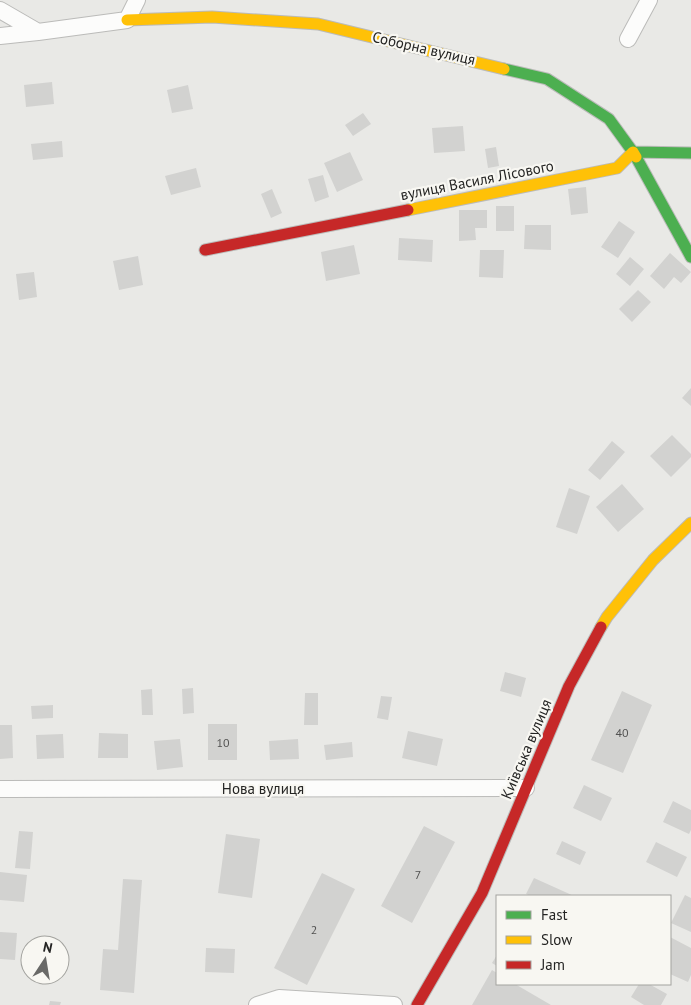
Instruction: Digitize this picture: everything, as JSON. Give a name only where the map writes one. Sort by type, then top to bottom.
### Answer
[{"type":"street","points":[[0,36],[127,20],[137,0]]},
{"type":"street","points":[[628,39],[649,0]]},
{"type":"street","points":[[0,10],[38,32]]},
{"type":"street","name":"Соборна вулиця","points":[[127,20],[212,17],[318,24],[547,79],[609,119],[633,152]]},
{"type":"street","points":[[691,153],[633,152],[691,257]]},
{"type":"street","name":"вулиця Василя Лісового","points":[[205,250],[617,168],[633,152]]},
{"type":"street","name":"Київська вулиця","points":[[417,1005],[482,893],[569,686],[607,617],[653,560],[691,523]]},
{"type":"street","name":"Нова вулиця","points":[[0,788],[526,788]]},
{"type":"street","points":[[257,1005],[279,998],[394,1005]]},
{"type":"building","points":[[52,82],[54,104],[26,107],[24,85]]},
{"type":"building","points":[[188,85],[193,109],[172,113],[167,90]]},
{"type":"building","points":[[363,113],[371,124],[353,136],[345,125]]},
{"type":"building","points":[[463,126],[465,151],[434,153],[432,128]]},
{"type":"building","points":[[62,141],[63,157],[33,160],[31,144]]},
{"type":"building","points":[[496,147],[499,166],[488,168],[485,149]]},
{"type":"building","points":[[350,152],[363,180],[337,192],[324,163]]},
{"type":"building","points":[[196,168],[201,187],[171,195],[165,176]]},
{"type":"building","points":[[323,175],[329,197],[315,202],[308,179]]},
{"type":"building","points":[[586,187],[588,213],[571,215],[568,189]]},
{"type":"building","points":[[272,189],[282,213],[271,218],[261,194]]},
{"type":"building","points":[[496,206],[514,206],[514,231],[496,231]]},
{"type":"building","points":[[459,210],[487,210],[487,228],[475,228],[476,240],[459,241]]},
{"type":"building","points":[[619,221],[635,232],[618,258],[601,247]]},
{"type":"building","points":[[525,225],[551,225],[551,250],[524,249]]},
{"type":"building","points":[[399,238],[433,240],[432,262],[398,260]]},
{"type":"building","points":[[354,245],[360,274],[326,281],[321,252]]},
{"type":"building","points":[[480,250],[504,250],[503,278],[479,277]]},
{"type":"building","points":[[670,253],[691,272],[681,283],[674,277],[664,289],[650,276]]},
{"type":"building","points":[[138,256],[143,285],[119,290],[113,261]]},
{"type":"building","points":[[630,257],[644,269],[630,286],[616,274]]},
{"type":"building","points":[[34,272],[37,297],[19,300],[16,274]]},
{"type":"building","points":[[638,290],[651,302],[632,322],[619,309]]},
{"type":"building","points":[[691,388],[691,406],[682,398]]},
{"type":"building","points":[[672,435],[691,454],[691,457],[671,477],[650,456]]},
{"type":"building","points":[[612,441],[625,452],[600,480],[588,470]]},
{"type":"building","points":[[622,484],[644,509],[618,532],[596,507]]},
{"type":"building","points":[[569,488],[590,496],[577,534],[556,527]]},
{"type":"building","points":[[505,672],[526,678],[521,697],[500,691]]},
{"type":"building","points":[[193,688],[194,713],[183,714],[182,689]]},
{"type":"building","points":[[152,689],[153,715],[142,715],[141,690]]},
{"type":"building","points":[[622,691],[652,705],[623,773],[591,760]]},
{"type":"building","points":[[305,693],[318,693],[318,725],[304,725]]},
{"type":"building","points":[[381,696],[392,697],[388,720],[377,718]]},
{"type":"building","points":[[53,705],[53,718],[32,719],[31,706]]},
{"type":"building","points":[[208,724],[237,724],[237,760],[208,760]]},
{"type":"building","points":[[0,725],[12,725],[13,758],[0,759]]},
{"type":"building","points":[[408,731],[443,739],[437,766],[402,758]]},
{"type":"building","points":[[99,733],[128,734],[128,758],[98,758]]},
{"type":"building","points":[[63,734],[64,758],[37,759],[36,735]]},
{"type":"building","points":[[180,739],[183,767],[157,770],[154,741]]},
{"type":"building","points":[[298,739],[299,759],[270,760],[269,741]]},
{"type":"building","points":[[352,742],[353,757],[326,760],[324,745]]},
{"type":"building","points":[[584,785],[612,798],[601,821],[573,808]]},
{"type":"building","points":[[673,801],[691,810],[691,830],[689,834],[663,822]]},
{"type":"building","points":[[424,826],[455,842],[412,923],[381,906]]},
{"type":"building","points":[[19,831],[33,832],[30,869],[15,868]]},
{"type":"building","points":[[226,834],[260,839],[252,898],[218,893]]},
{"type":"building","points":[[562,841],[586,852],[580,865],[556,854]]},
{"type":"building","points":[[656,842],[687,857],[677,877],[646,862]]},
{"type":"building","points":[[0,872],[27,875],[24,902],[0,900]]},
{"type":"building","points":[[322,873],[355,889],[307,985],[274,968]]},
{"type":"building","points":[[534,878],[572,895],[528,895],[526,894]]},
{"type":"building","points":[[123,879],[142,880],[134,993],[100,990],[103,949],[118,950]]},
{"type":"building","points":[[685,895],[691,898],[691,932],[671,923]]},
{"type":"building","points":[[0,932],[17,933],[15,960],[0,959]]},
{"type":"building","points":[[671,938],[691,948],[691,975],[688,982],[671,974]]},
{"type":"building","points":[[206,948],[235,949],[234,973],[205,972]]},
{"type":"building","points":[[496,957],[496,965],[492,963]]},
{"type":"building","points":[[492,970],[496,972],[496,985],[517,985],[551,1005],[472,1005]]},
{"type":"building","points":[[638,985],[651,985],[667,994],[661,1005],[644,1005],[631,997]]},
{"type":"building","points":[[50,1001],[61,1002],[60,1005],[49,1005]]},
{"type":"traffic: fast","points":[[504,69],[547,79],[609,119],[633,152],[691,153]]},
{"type":"traffic: fast","points":[[636,157],[691,257]]},
{"type":"traffic: slow","points":[[127,20],[212,17],[318,24],[504,69]]},
{"type":"traffic: slow","points":[[408,210],[617,168],[633,152],[636,157]]},
{"type":"traffic: slow","points":[[601,627],[653,560],[691,523]]},
{"type":"traffic: jam","points":[[205,250],[408,210]]},
{"type":"traffic: jam","points":[[417,1005],[482,893],[569,686],[601,627]]}]
